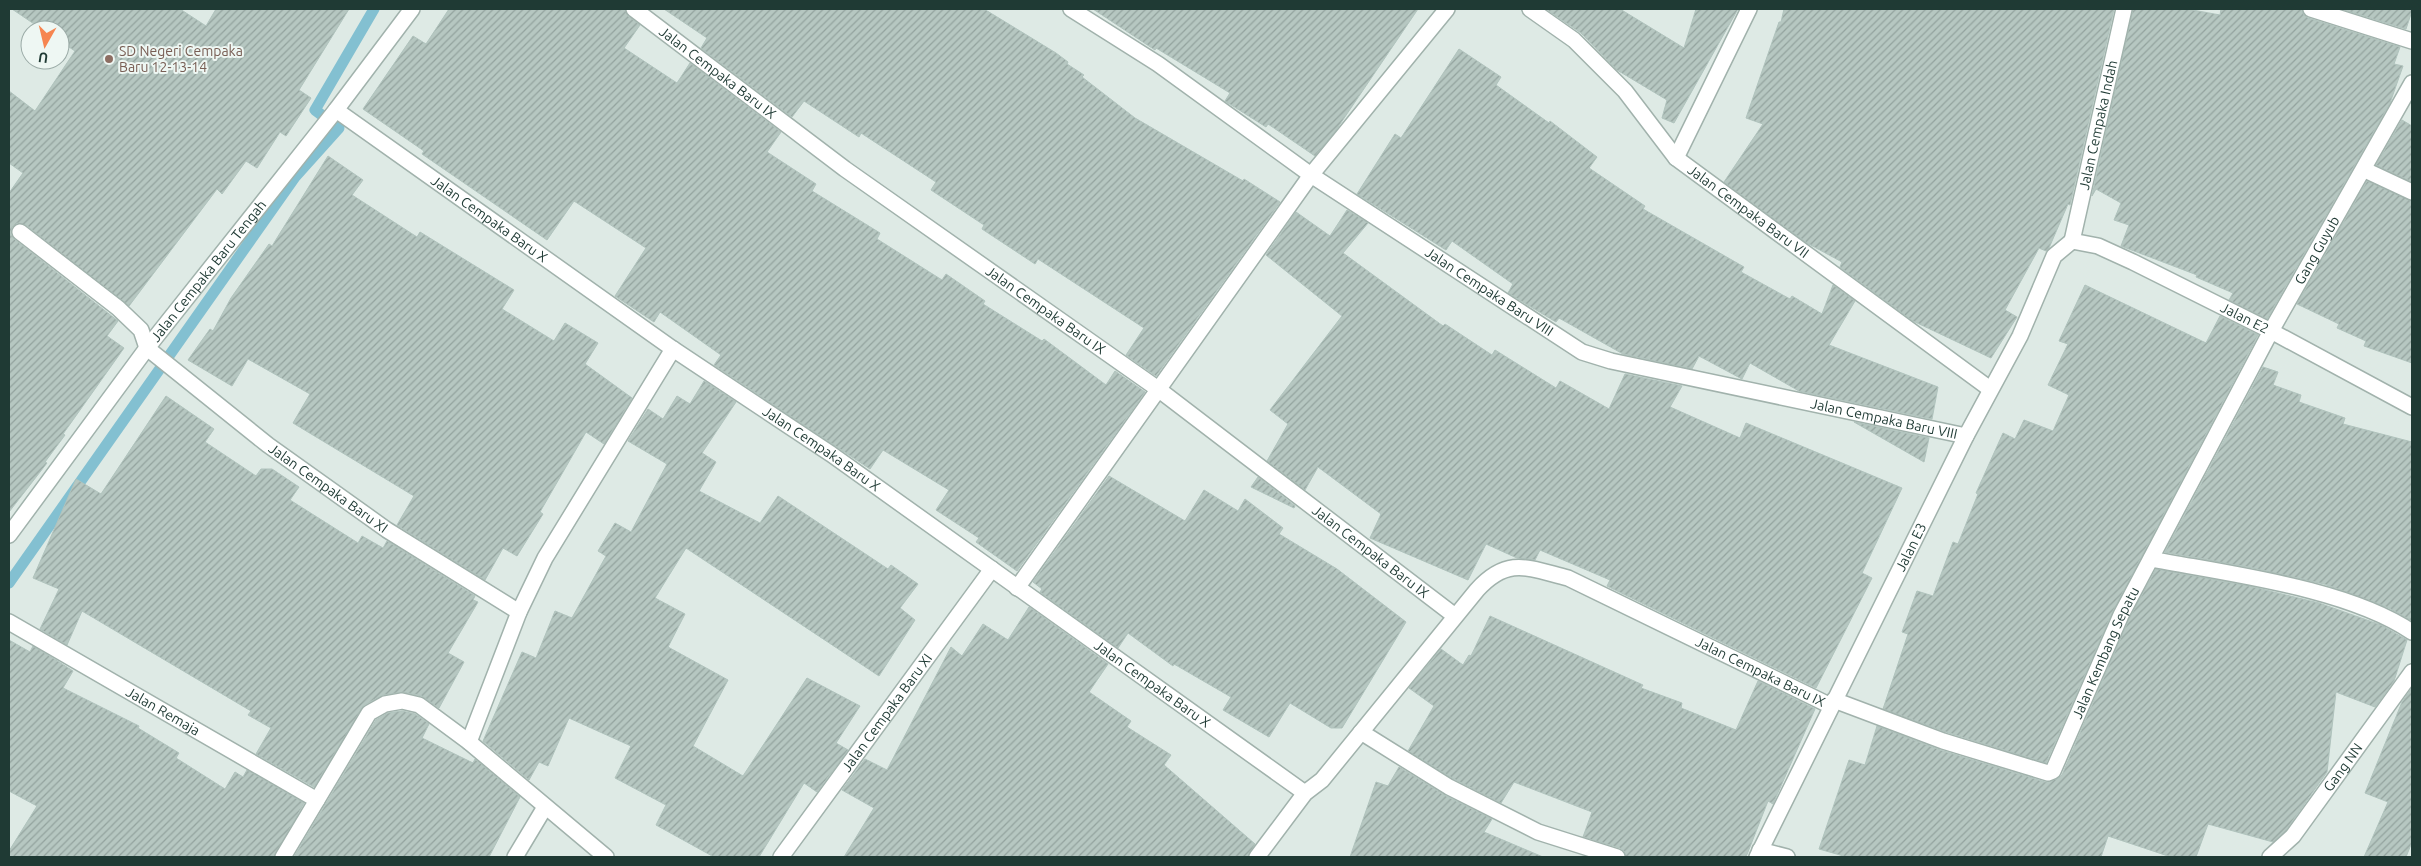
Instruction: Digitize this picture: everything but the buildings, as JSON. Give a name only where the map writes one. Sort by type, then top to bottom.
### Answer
[{"type":"street","name":"Jalan Cempaka Baru Tengah","points":[[9,535],[153,353],[319,130],[412,9]]},
{"type":"street","name":"Jalan Cempaka Baru IX","points":[[634,9],[845,169],[1158,389],[1455,616]]},
{"type":"street","name":"Jalan Cempaka Baru VIII","points":[[1072,9],[1158,64],[1311,175],[1582,352],[1610,361],[1966,436]]},
{"type":"street","points":[[1017,588],[1311,175],[1447,9]]},
{"type":"street","name":"Jalan Cempaka Baru VII","points":[[1530,9],[1574,40],[1625,91],[1676,158],[1990,390]]},
{"type":"street","points":[[1676,158],[1749,9]]},
{"type":"street","name":"Jalan Cempaka Indah","points":[[2072,241],[2124,9]]},
{"type":"street","points":[[2311,9],[2412,42]]},
{"type":"street","name":"Gang Guyub","points":[[2272,332],[2365,170],[2412,83]]},
{"type":"street","name":"Jalan Cempaka Baru X","points":[[334,112],[673,349],[831,454],[1305,793]]},
{"type":"street","points":[[2365,170],[2412,192]]},
{"type":"street","points":[[20,232],[118,308],[141,330],[153,353]]},
{"type":"street","name":"Jalan E2","points":[[2072,241],[2098,246],[2272,332],[2412,407]]},
{"type":"street","name":"Jalan E3","points":[[1758,854],[1966,436],[2020,336],[2054,256],[2072,241]]},
{"type":"street","name":"Jalan Kembang Sepatu","points":[[1832,703],[2048,773],[2053,771],[2121,615],[2272,332]]},
{"type":"street","points":[[469,742],[519,612],[545,558],[673,349]]},
{"type":"street","name":"Jalan Cempaka Baru XI","points":[[153,353],[268,445],[387,530],[519,612]]},
{"type":"street","points":[[2152,559],[2280,584],[2334,598],[2397,621],[2412,632]]},
{"type":"street","name":"Jalan Cempaka Baru IX","points":[[1257,857],[1305,793],[1322,780],[1455,616],[1489,577],[1498,571],[1525,567],[1568,578],[1832,703]]},
{"type":"street","name":"Jalan Cempaka Baru XI","points":[[781,857],[992,569]]},
{"type":"street","name":"Jalan Remaja","points":[[9,623],[317,800]]},
{"type":"street","name":"Gang NN","points":[[2270,857],[2293,836],[2412,672]]},
{"type":"street","points":[[283,857],[369,712],[385,704],[402,701],[419,705],[469,742],[544,807],[606,857]]},
{"type":"street","points":[[1361,732],[1450,787],[1538,832],[1617,857]]},
{"type":"street","points":[[515,857],[544,807]]},
{"type":"street","points":[[1758,854],[1787,857]]},
{"type":"waterway","points":[[9,583],[295,177],[339,128],[315,110],[374,9]]},
{"type":"place","name":"SD Negeri Cempaka Baru 12-13-14","points":[[109,59]]}]
